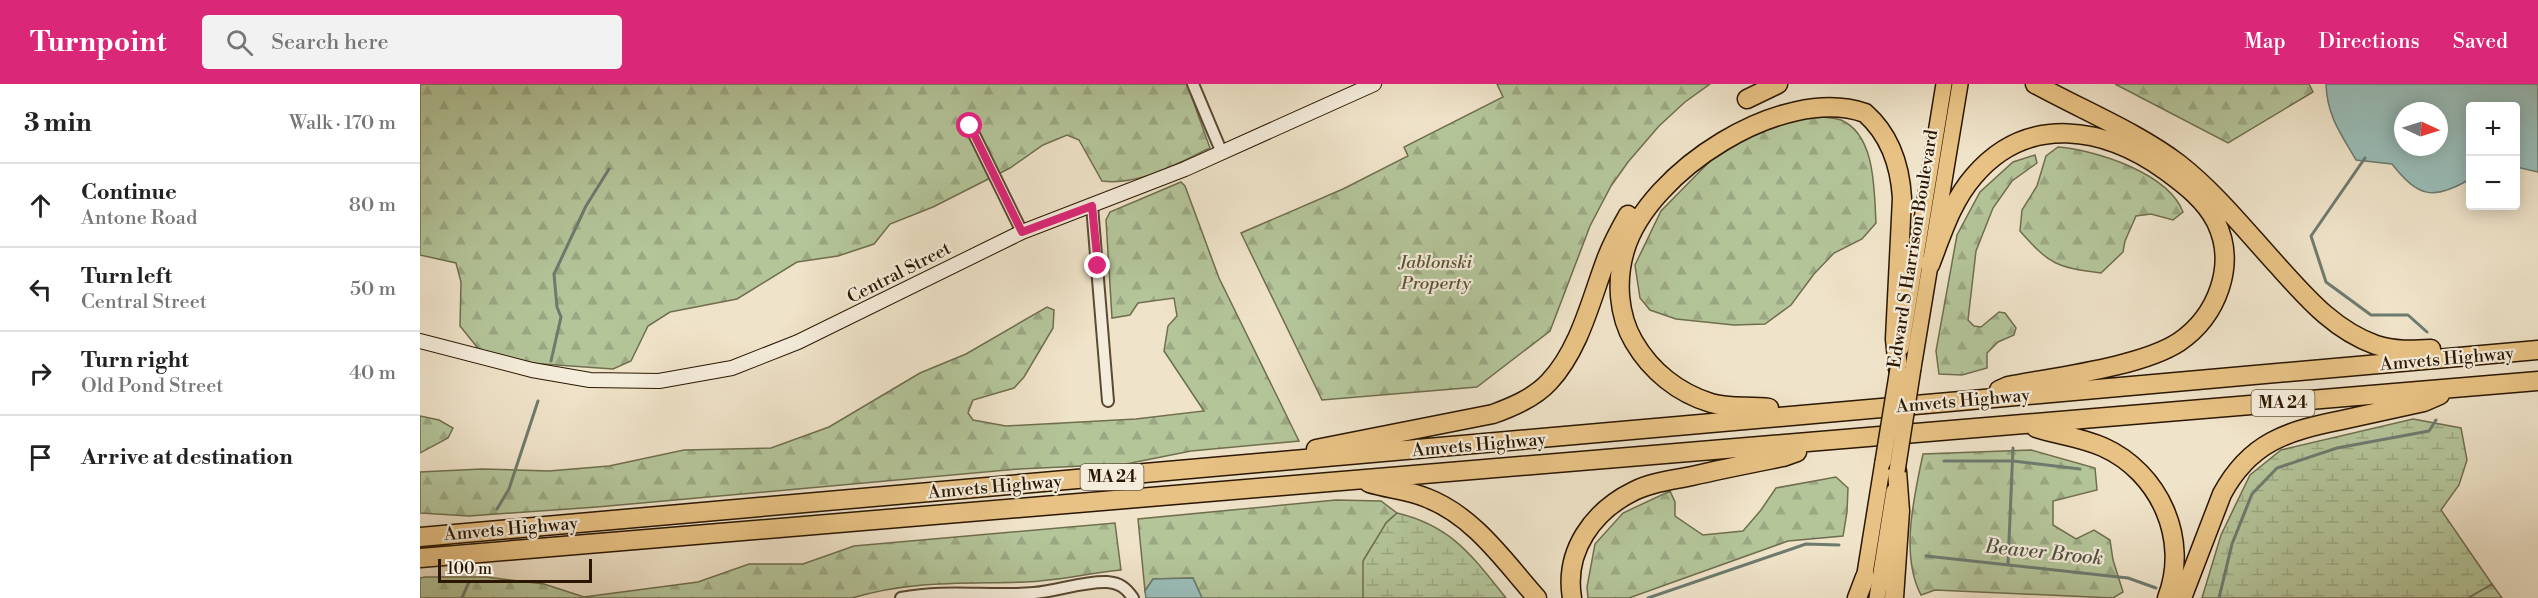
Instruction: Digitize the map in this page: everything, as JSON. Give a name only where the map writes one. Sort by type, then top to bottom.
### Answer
[{"type":"highway","points":[[1731,108],[1778,84]]},
{"type":"highway","points":[[2035,84],[2155,148],[2177,163],[2221,202],[2315,308],[2345,330],[2378,345],[2404,349],[2434,349],[2474,356]]},
{"type":"highway","points":[[1803,415],[1764,407],[1730,407],[1710,403],[1675,387],[1659,374],[1642,355],[1630,335],[1621,308],[1620,277],[1625,249],[1636,225],[1653,198],[1691,153],[1731,122],[1758,107],[1793,95],[1832,96],[1861,111],[1881,130],[1888,142],[1898,167],[1902,198],[1895,339],[1906,369]]},
{"type":"highway","points":[[1930,265],[1950,214],[1974,176],[1985,164],[2013,145],[2050,133],[2070,132],[2105,139],[2148,160],[2189,189],[2208,209],[2217,224],[2224,258],[2219,289],[2211,308],[2202,320],[2179,341],[2165,350],[2140,359],[2008,386],[1981,399]]},
{"type":"highway","points":[[1283,462],[1317,448],[1493,414],[1515,406],[1548,383],[1567,358],[1580,330],[1608,254],[1628,215],[1651,181],[1675,154]]},
{"type":"highway","name":"Amvets Highway","points":[[420,537],[2538,350]]},
{"type":"highway","name":"Amvets Highway","points":[[420,558],[2538,381]]},
{"type":"highway","points":[[2182,598],[2222,494],[2230,478],[2254,452],[2288,433],[2424,402],[2457,388]]},
{"type":"highway","points":[[2028,425],[2104,447],[2127,461],[2148,481],[2164,507],[2173,533],[2175,562],[2167,598]]},
{"type":"highway","points":[[1572,598],[1572,567],[1579,543],[1597,518],[1621,498],[1646,486],[1783,457],[1822,442]]},
{"type":"highway","points":[[1890,467],[1900,511],[1894,598]]},
{"type":"highway","points":[[1355,480],[1422,496],[1449,510],[1484,538],[1537,598]]},
{"type":"highway","points":[[1857,598],[1865,577]]},
{"type":"main road","name":"Edward S Harrison Boulevard","points":[[1861,598],[1890,467],[1906,369],[1944,84]]},
{"type":"main road","name":"Edward S Harrison Boulevard","points":[[1906,369],[1930,265],[1960,84]]},
{"type":"main road","name":"Edward S Harrison Boulevard","points":[[1877,598],[1890,467]]},
{"type":"street","points":[[1193,84],[1222,153]]},
{"type":"street","name":"Central Street","points":[[420,341],[532,370],[580,379],[644,382],[697,376],[732,368],[776,352],[1022,232],[1222,153],[1374,84]]},
{"type":"street","points":[[970,126],[1022,232]]},
{"type":"street","points":[[1092,206],[1108,401]]},
{"type":"street","points":[[901,598],[944,592],[1034,593],[1106,582],[1119,584],[1127,589],[1133,598]]},
{"type":"green space","points":[[420,84],[1187,84],[1210,148],[1144,177],[1116,182],[1102,181],[1079,140],[1067,135],[1043,145],[1010,168],[933,207],[890,224],[874,244],[838,256],[797,262],[737,299],[670,312],[648,326],[631,361],[613,369],[529,363],[481,352],[460,326],[461,282],[456,263],[420,255]]},
{"type":"green space","name":"Jablonski Property","points":[[1497,84],[1710,84],[1685,102],[1659,126],[1611,186],[1590,226],[1550,331],[1477,387],[1322,400],[1241,233],[1343,189],[1408,156],[1404,147],[1503,97]]},
{"type":"green space","points":[[2115,84],[2309,84],[2313,92],[2228,143]]},
{"type":"green space","points":[[1812,116],[1841,120],[1852,127],[1861,138],[1871,165],[1876,223],[1862,239],[1834,253],[1814,274],[1791,305],[1765,324],[1734,325],[1676,319],[1650,310],[1640,298],[1635,265],[1661,211],[1711,160],[1773,122]]},
{"type":"green space","points":[[2058,147],[2091,153],[2147,175],[2175,198],[2183,212],[2173,220],[2151,214],[2136,216],[2125,241],[2123,252],[2101,273],[2074,269],[2047,258],[2020,231],[2022,210],[2037,186],[2046,156]]},
{"type":"green space","points":[[2035,155],[2037,163],[2012,181],[1993,208],[1976,251],[1968,320],[1974,326],[1981,327],[1999,312],[2005,313],[2016,328],[2014,335],[1998,342],[1987,353],[1987,368],[1962,375],[1939,374],[1936,351],[1957,235],[1980,192],[2013,162]]},
{"type":"green space","points":[[1181,182],[1185,186],[1219,278],[1299,441],[1191,451],[1126,464],[1019,469],[597,507],[469,516],[420,513],[420,472],[482,469],[549,471],[609,466],[684,450],[771,448],[829,427],[920,373],[966,354],[1047,307],[1054,310],[1053,328],[1024,377],[1014,388],[973,400],[968,413],[973,420],[1006,426],[1136,419],[1204,411],[1164,351],[1168,326],[1177,316],[1174,298],[1138,303],[1130,315],[1112,318],[1106,220],[1110,212]]},
{"type":"green space","points":[[420,416],[439,420],[453,428],[448,438],[420,453]]},
{"type":"green space","points":[[2413,419],[2461,428],[2467,460],[2459,485],[2441,510],[2492,584],[2468,598],[2202,598],[2221,535],[2250,475],[2281,450]]},
{"type":"green space","points":[[2031,450],[2095,468],[2097,490],[2053,501],[2053,525],[2076,539],[2094,530],[2110,540],[2113,560],[2123,592],[2113,598],[1935,590],[1921,595],[1911,562],[1910,544],[1913,507],[1923,454]]},
{"type":"green space","points":[[1836,477],[1848,488],[1843,536],[1788,541],[1629,598],[1588,598],[1587,587],[1595,544],[1623,513],[1670,491],[1675,502],[1675,516],[1703,535],[1743,531],[1776,488]]},
{"type":"green space","points":[[1336,500],[1381,501],[1397,513],[1386,523],[1363,598],[1202,598],[1193,578],[1153,579],[1145,591],[1138,519]]},
{"type":"green space","points":[[1397,513],[1432,526],[1447,535],[1471,556],[1506,598],[1363,598],[1363,561],[1386,523]]},
{"type":"green space","points":[[1115,523],[1121,570],[1049,580],[917,586],[874,592],[852,598],[420,598],[420,578],[425,577],[486,577],[544,584],[584,597],[698,582],[749,564],[803,564],[854,546]]},
{"type":"green space","points":[[2492,584],[2502,598],[2468,598]]},
{"type":"water","points":[[2326,84],[2538,84],[2538,172],[2520,168],[2520,102],[2466,102],[2466,181],[2446,191],[2436,193],[2418,189],[2392,164],[2356,160],[2329,106]]},
{"type":"water","points":[[1193,578],[1202,598],[1146,598],[1145,591],[1153,579]]},
{"type":"waterway","name":"Beaver Brook","points":[[2365,158],[2311,236],[2326,282],[2371,315],[2408,315],[2427,332]]},
{"type":"waterway","points":[[551,361],[561,317],[557,307],[554,274],[586,206],[609,169]]},
{"type":"waterway","points":[[497,509],[509,489],[538,401]]},
{"type":"waterway","name":"Beaver Brook","points":[[2219,598],[2232,544],[2252,494],[2277,468],[2337,448],[2429,431],[2436,420]]},
{"type":"waterway","points":[[2008,564],[2013,448]]},
{"type":"waterway","points":[[1944,461],[2013,461],[2080,469]]},
{"type":"waterway","name":"Beaver Brook","points":[[1648,598],[1806,544],[1839,545]]},
{"type":"waterway","name":"Beaver Brook","points":[[1926,556],[2128,578],[2156,588]]},
{"type":"waterway","points":[[462,598],[469,582]]},
{"type":"route","points":[[970,126],[1022,232],[1092,206],[1098,266]]}]
